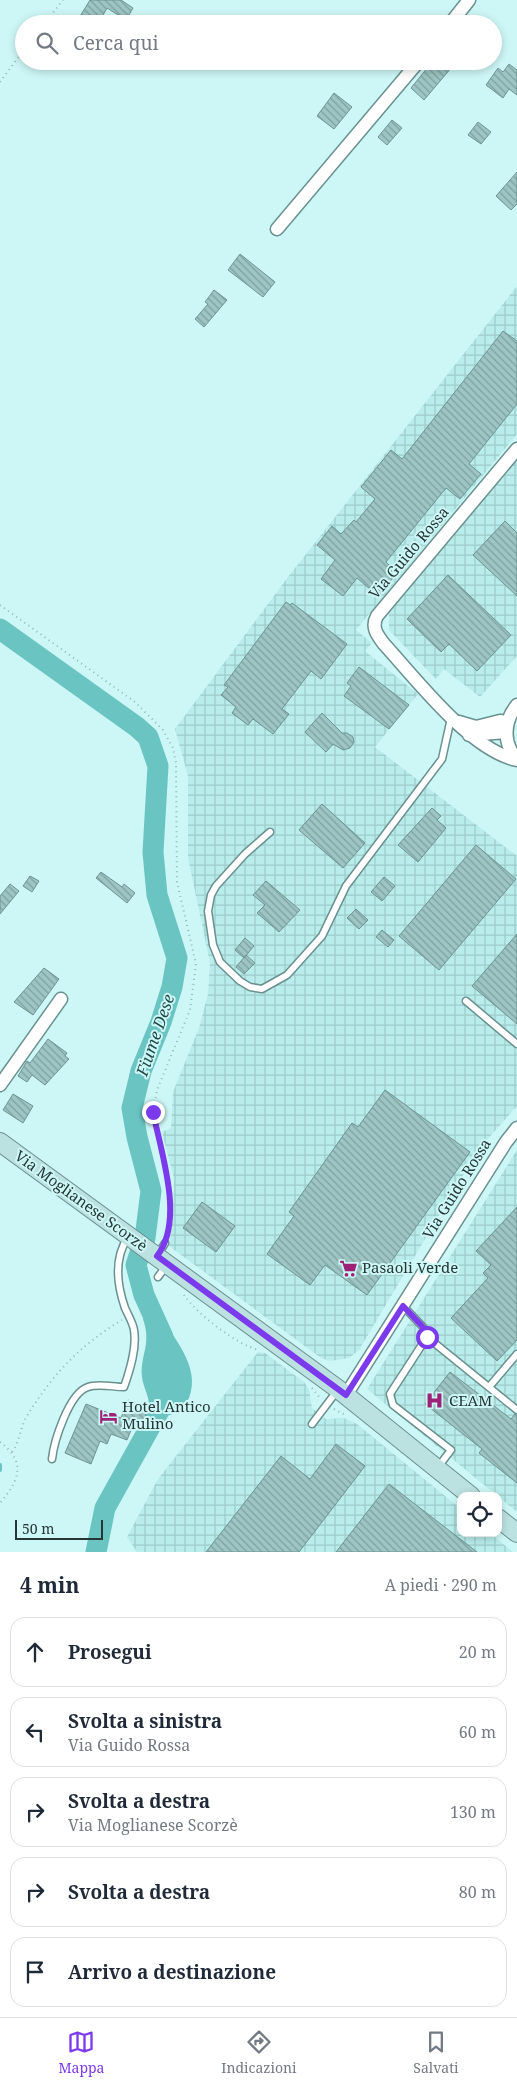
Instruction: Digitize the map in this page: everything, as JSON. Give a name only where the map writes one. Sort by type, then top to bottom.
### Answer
[{"type":"main road","name":"Via Moglianese Scorzè","points":[[0,1142],[342,1392],[466,1492]]},
{"type":"main road","points":[[502,1521],[517,1533]]},
{"type":"street","points":[[458,15],[470,0]]},
{"type":"street","points":[[277,229],[410,70]]},
{"type":"street","name":"Via Guido Rossa","points":[[517,449],[375,619],[377,635],[469,734],[502,757],[517,760]]},
{"type":"street","points":[[469,734],[480,736],[507,727],[517,705]]},
{"type":"street","points":[[455,719],[476,727],[500,721],[507,727]]},
{"type":"street","name":"Via Guido Rossa","points":[[507,727],[510,749],[517,760]]},
{"type":"street","points":[[0,1085],[61,999]]},
{"type":"street","name":"Via Guido Rossa","points":[[342,1392],[403,1306],[506,1142],[517,1128]]},
{"type":"lane","points":[[270,832],[225,875],[211,895],[208,911],[213,945],[220,962],[250,987],[262,989],[287,974],[322,936],[346,886],[442,759],[455,719]]},
{"type":"lane","points":[[466,1001],[517,1044]]},
{"type":"lane","points":[[52,1459],[54,1447],[71,1403],[79,1393],[86,1387],[124,1387],[134,1345],[134,1327],[128,1316],[119,1289],[118,1276],[122,1246],[132,1239]]},
{"type":"lane","points":[[403,1306],[423,1327],[427,1337],[517,1410]]},
{"type":"lane","points":[[427,1337],[390,1394],[393,1405],[451,1450],[437,1468]]},
{"type":"lane","points":[[489,1387],[517,1354]]},
{"type":"lane","points":[[312,1424],[327,1404],[342,1392]]},
{"type":"path","points":[[51,15],[63,0]]},
{"type":"path","points":[[0,82],[15,62]]},
{"type":"path","points":[[0,606],[135,702],[163,730],[173,748],[176,763],[177,882],[196,964],[190,1010],[157,1090],[153,1112],[169,1179],[169,1220],[161,1259]]},
{"type":"path","points":[[182,1293],[192,1306],[247,1347],[260,1350]]},
{"type":"path","points":[[12,1452],[26,1417],[60,1369],[74,1353],[128,1316]]},
{"type":"path","points":[[309,1381],[315,1394],[340,1414],[348,1416]]},
{"type":"path","points":[[0,1442],[12,1452],[17,1462],[16,1479],[0,1503]]},
{"type":"shaded area","points":[[517,286],[517,434],[356,630],[372,643],[365,651],[418,694],[375,747],[517,856],[517,1106],[478,1150],[359,1350],[349,1358],[330,1361],[321,1358],[169,1246],[173,1214],[174,1179],[162,1132],[171,1128],[173,1092],[199,1028],[208,994],[210,963],[188,858],[188,776],[175,729],[288,577]]},
{"type":"shaded area","points":[[517,460],[517,656],[480,697],[444,669],[436,679],[389,630],[389,613]]},
{"type":"shaded area","points":[[517,1150],[517,1512],[502,1500],[502,1492],[493,1492],[367,1389]]},
{"type":"shaded area","points":[[156,1309],[183,1351],[191,1374],[192,1386],[184,1407],[175,1413],[164,1416],[148,1411],[149,1403],[142,1377],[146,1343],[143,1319]]},
{"type":"shaded area","points":[[258,1352],[265,1353],[304,1382],[309,1389],[312,1408],[326,1419],[344,1418],[357,1424],[457,1506],[457,1537],[495,1537],[513,1552],[137,1552],[127,1537],[158,1479]]},
{"type":"building","points":[[90,0],[121,0],[133,8],[129,15],[118,15],[107,8],[103,15],[81,15]]},
{"type":"building","points":[[509,64],[517,70],[517,95],[509,89],[503,98],[486,85],[497,70],[503,72]]},
{"type":"building","points":[[426,70],[449,70],[424,100],[411,88]]},
{"type":"building","points":[[334,93],[352,107],[334,129],[317,116]]},
{"type":"building","points":[[392,120],[402,128],[387,145],[378,137]]},
{"type":"building","points":[[478,122],[491,132],[481,144],[468,135]]},
{"type":"building","points":[[517,172],[517,204],[511,210],[496,196]]},
{"type":"building","points":[[240,254],[275,282],[263,297],[228,270]]},
{"type":"building","points":[[214,290],[227,300],[204,327],[195,319],[208,304],[205,302]]},
{"type":"building","points":[[503,331],[517,341],[517,404],[469,464],[481,474],[460,499],[446,488],[386,562],[397,573],[378,596],[357,578],[343,596],[321,579],[335,560],[317,545],[332,526],[341,534],[354,520],[356,522],[375,499],[361,487],[391,450],[402,459]]},
{"type":"building","points":[[505,521],[517,533],[517,596],[473,555]]},
{"type":"building","points":[[448,575],[511,635],[477,671],[449,644],[441,652],[407,619]]},
{"type":"building","points":[[286,602],[290,605],[292,603],[347,644],[321,679],[311,671],[282,709],[289,714],[273,734],[253,719],[248,725],[232,713],[236,707],[221,695],[228,687],[224,685]]},
{"type":"building","points":[[359,667],[409,705],[389,729],[344,696],[351,686],[347,683]]},
{"type":"building","points":[[322,713],[342,733],[347,733],[353,737],[354,742],[350,748],[343,750],[333,744],[326,752],[305,732]]},
{"type":"building","points":[[322,804],[365,843],[343,868],[299,830]]},
{"type":"building","points":[[432,808],[441,816],[437,820],[446,828],[418,862],[398,845]]},
{"type":"building","points":[[476,845],[516,879],[439,970],[399,936]]},
{"type":"building","points":[[101,872],[122,887],[124,884],[135,893],[127,903],[96,878]]},
{"type":"building","points":[[30,876],[39,881],[32,892],[23,886]]},
{"type":"building","points":[[384,877],[395,886],[382,901],[371,892]]},
{"type":"building","points":[[266,881],[300,910],[279,932],[257,913],[265,905],[253,895]]},
{"type":"building","points":[[10,884],[19,891],[0,914],[0,896]]},
{"type":"building","points":[[356,909],[368,920],[359,929],[347,918]]},
{"type":"building","points":[[382,930],[394,940],[388,947],[376,937]]},
{"type":"building","points":[[517,934],[517,1024],[472,986]]},
{"type":"building","points":[[245,938],[254,946],[244,958],[235,950]]},
{"type":"building","points":[[246,955],[255,963],[244,974],[236,967]]},
{"type":"building","points":[[44,968],[59,979],[33,1015],[14,1002]]},
{"type":"building","points":[[48,1039],[67,1053],[65,1056],[69,1059],[45,1085],[32,1075],[27,1082],[18,1076],[27,1061],[30,1063]]},
{"type":"building","points":[[385,1090],[470,1152],[367,1295],[325,1265],[310,1285],[267,1254],[294,1216],[289,1212],[352,1123],[358,1127]]},
{"type":"building","points":[[13,1094],[33,1106],[23,1123],[3,1110]]},
{"type":"building","points":[[202,1202],[235,1226],[216,1252],[183,1228]]},
{"type":"building","points":[[517,1207],[517,1340],[497,1361],[451,1318],[488,1278],[483,1273],[491,1265],[476,1251]]},
{"type":"building","points":[[450,1372],[511,1419],[515,1414],[517,1415],[517,1483],[479,1453],[482,1449],[425,1404]]},
{"type":"building","points":[[128,1400],[148,1409],[141,1426],[134,1423],[127,1440],[111,1434],[107,1444],[100,1441],[91,1464],[65,1453],[86,1404],[121,1418]]},
{"type":"building","points":[[336,1444],[365,1466],[299,1552],[206,1552],[281,1456],[310,1479]]},
{"type":"building","points":[[389,1484],[477,1552],[336,1552]]},
{"type":"waterway","name":"Fiume Dese","points":[[0,629],[137,727],[148,737],[158,766],[153,852],[157,895],[177,958],[172,987],[161,1022],[141,1071],[132,1108],[137,1137],[151,1191],[145,1238],[136,1265],[144,1295],[163,1337]]},
{"type":"waterway","name":"Fiume Dese","points":[[96,1552],[105,1508],[170,1391]]},
{"type":"waterway","points":[[0,1465],[0,1470]]},
{"type":"place","name":"Pasaoli Verde","points":[[348,1268]]},
{"type":"place","name":"CEAM","points":[[435,1401]]},
{"type":"place","name":"Hotel Antico Mulino","points":[[108,1416]]},
{"type":"route","points":[[153,1112],[169,1179],[169,1220],[163,1249],[157,1256],[346,1395],[403,1306],[423,1327],[427,1337]]}]
